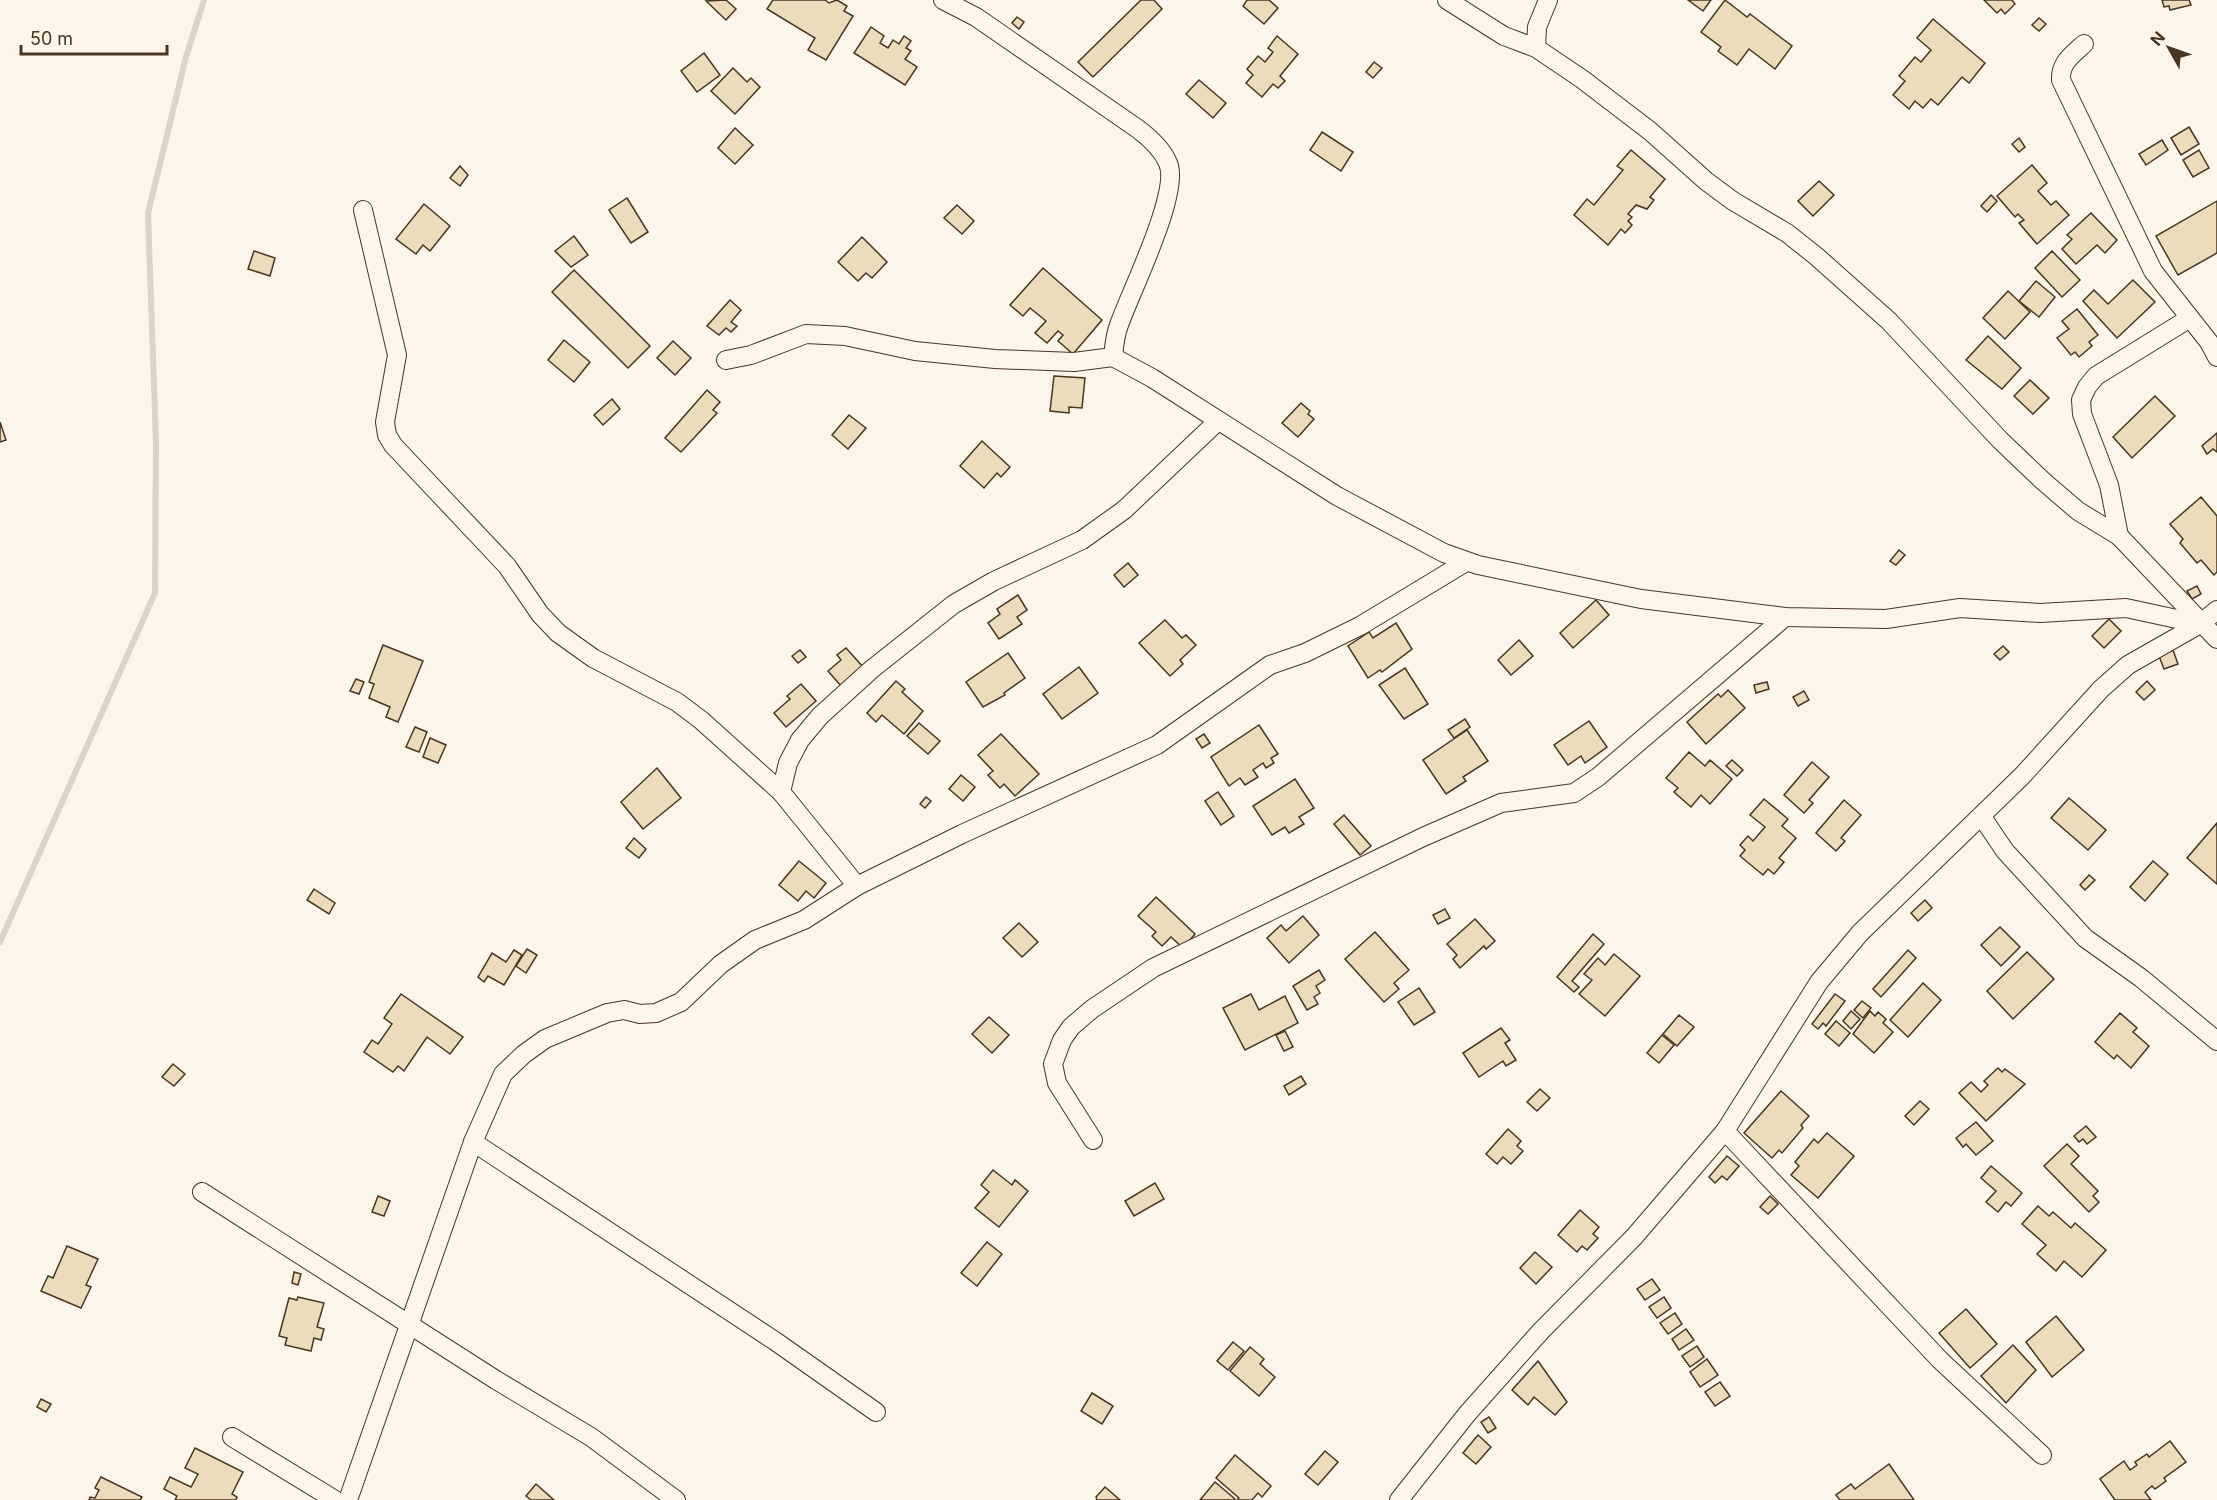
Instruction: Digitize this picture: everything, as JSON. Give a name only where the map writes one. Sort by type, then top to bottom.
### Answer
[{"type":"street","points":[[943,0],[976,17],[1138,129],[1152,140],[1169,164],[1169,184],[1162,215],[1118,327],[1113,357]]},
{"type":"street","points":[[1446,0],[1504,36],[1536,48],[1650,131],[1733,201],[1787,233],[1816,256],[1890,321],[2000,440],[2043,481],[2078,511],[2119,536],[2200,624],[2217,639]]},
{"type":"street","points":[[1536,48],[1537,27],[1548,0]]},
{"type":"street","points":[[2084,44],[2066,59],[2060,70],[2061,80],[2152,271],[2190,318],[2217,357]]},
{"type":"street","points":[[363,210],[397,355],[385,422],[387,435],[393,445],[507,566],[540,614],[558,633],[593,657],[677,702],[781,792],[857,886]]},
{"type":"street","points":[[2119,536],[2109,484],[2082,414],[2081,400],[2091,381],[2111,365],[2190,318]]},
{"type":"street","points":[[726,360],[751,355],[806,334],[845,336],[915,351],[995,359],[1074,362],[1113,357],[1337,496],[1466,562],[1641,599],[1785,617],[1886,619],[1931,610],[1960,608],[2040,613],[2126,608],[2200,624]]},
{"type":"street","points":[[781,792],[788,763],[800,740],[820,716],[872,669],[954,604],[994,581],[1082,540],[1124,510],[1218,421]]},
{"type":"street","points":[[348,1500],[473,1142],[503,1074],[524,1054],[545,1039],[607,1013],[624,1010],[640,1014],[656,1013],[681,1002],[742,947],[804,920],[857,886],[962,834],[1156,745],[1270,665],[1305,653],[1360,626],[1466,562]]},
{"type":"street","points":[[1399,1500],[1467,1414],[1541,1331],[1634,1237],[1725,1131],[1780,1041],[1833,966],[1860,933],[1982,817],[2101,689],[2128,665],[2200,624],[2217,610]]},
{"type":"street","points":[[1093,1140],[1057,1083],[1053,1064],[1066,1034],[1092,1009],[1153,968],[1423,837],[1501,803],[1574,794],[1598,777],[1785,617]]},
{"type":"street","points":[[1982,817],[2005,851],[2085,938],[2140,978],[2217,1041]]},
{"type":"street","points":[[1725,1131],[1940,1360],[2042,1455]]},
{"type":"street","points":[[473,1142],[746,1321],[876,1412]]},
{"type":"street","points":[[202,1192],[495,1380],[591,1437],[676,1500]]},
{"type":"street","points":[[232,1437],[335,1500]]},
{"type":"building","points":[[726,0],[736,9],[726,20],[706,1]]},
{"type":"building","points":[[773,0],[825,0],[829,3],[837,0],[847,6],[844,11],[853,16],[826,60],[808,50],[815,38],[767,9]]},
{"type":"building","points":[[1141,0],[1154,0],[1162,9],[1093,77],[1078,62]]},
{"type":"building","points":[[1247,0],[1269,0],[1278,8],[1264,24],[1243,6]]},
{"type":"building","points":[[1688,0],[1711,0],[1703,11]]},
{"type":"building","points":[[1725,0],[1747,17],[1750,14],[1792,46],[1775,69],[1749,49],[1737,65],[1718,51],[1721,47],[1701,32]]},
{"type":"building","points":[[1984,0],[2012,0],[2015,4],[2005,14],[2001,9],[1997,13]]},
{"type":"building","points":[[2162,0],[2189,0],[2191,5],[2170,10],[2169,6],[2164,7]]},
{"type":"building","points":[[1017,17],[1024,22],[1019,29],[1012,23]]},
{"type":"building","points":[[2039,18],[2046,24],[2039,31],[2032,25]]},
{"type":"building","points":[[1933,19],[1985,63],[1969,83],[1962,77],[1938,105],[1931,99],[1923,108],[1915,101],[1909,109],[1893,95],[1905,81],[1899,76],[1915,57],[1921,62],[1931,50],[1917,38]]},
{"type":"building","points":[[871,27],[884,36],[880,43],[888,48],[893,40],[899,44],[904,36],[911,41],[906,48],[911,51],[905,59],[917,67],[905,85],[854,53]]},
{"type":"building","points":[[1277,36],[1298,54],[1280,76],[1285,81],[1278,88],[1273,84],[1262,97],[1246,83],[1253,75],[1247,69],[1258,56],[1265,62],[1273,52],[1268,48]]},
{"type":"building","points":[[704,53],[720,75],[697,92],[681,71]]},
{"type":"building","points":[[1374,62],[1382,68],[1373,78],[1366,72]]},
{"type":"building","points":[[733,68],[747,82],[751,78],[760,87],[735,114],[711,91]]},
{"type":"building","points":[[1199,80],[1226,103],[1213,118],[1186,94]]},
{"type":"building","points":[[2189,127],[2199,144],[2181,155],[2171,138]]},
{"type":"building","points":[[735,128],[753,145],[735,164],[718,148]]},
{"type":"building","points":[[1322,132],[1353,152],[1341,171],[1310,150]]},
{"type":"building","points":[[2019,138],[2025,147],[2019,152],[2012,144]]},
{"type":"building","points":[[2162,140],[2168,150],[2146,165],[2139,154]]},
{"type":"building","points":[[1631,150],[1665,179],[1650,197],[1654,200],[1647,209],[1636,205],[1628,214],[1632,217],[1628,221],[1632,225],[1625,233],[1621,229],[1608,245],[1574,215],[1587,199],[1594,205],[1623,170],[1617,166]]},
{"type":"building","points":[[2199,150],[2209,168],[2193,177],[2183,160]]},
{"type":"building","points":[[2032,165],[2047,183],[2038,191],[2051,205],[2056,201],[2069,215],[2037,244],[2019,223],[2024,220],[2018,214],[2015,217],[1997,196]]},
{"type":"building","points":[[460,166],[468,175],[460,186],[450,178]]},
{"type":"building","points":[[1819,181],[1834,195],[1813,216],[1798,201]]},
{"type":"building","points":[[1991,195],[1997,201],[1987,212],[1981,206]]},
{"type":"building","points":[[627,198],[648,232],[631,243],[609,210]]},
{"type":"building","points":[[2217,201],[2217,253],[2178,275],[2156,236]]},
{"type":"building","points":[[424,204],[450,226],[430,251],[423,245],[416,254],[396,239]]},
{"type":"building","points":[[957,205],[974,221],[962,234],[944,218]]},
{"type":"building","points":[[2091,213],[2117,240],[2105,253],[2097,245],[2076,264],[2062,249],[2072,239],[2067,235]]},
{"type":"building","points":[[574,236],[588,255],[571,267],[555,251]]},
{"type":"building","points":[[862,237],[887,262],[872,278],[866,273],[858,281],[838,262]]},
{"type":"building","points":[[254,251],[275,258],[270,276],[248,269]]},
{"type":"building","points":[[2052,251],[2080,280],[2062,297],[2035,268]]},
{"type":"building","points":[[1043,268],[1102,320],[1073,354],[1058,341],[1063,335],[1058,331],[1047,343],[1035,333],[1046,321],[1030,308],[1023,316],[1010,305]]},
{"type":"building","points":[[574,270],[650,346],[628,368],[552,292]]},
{"type":"building","points":[[2133,280],[2155,302],[2117,338],[2083,301],[2094,290],[2108,304]]},
{"type":"building","points":[[2036,281],[2055,297],[2039,317],[2019,301]]},
{"type":"building","points":[[2008,291],[2030,312],[2005,339],[1983,318]]},
{"type":"building","points":[[730,300],[741,310],[731,322],[737,326],[731,332],[726,328],[719,335],[707,326]]},
{"type":"building","points":[[2077,309],[2098,335],[2089,342],[2092,346],[2079,357],[2075,352],[2071,355],[2057,338],[2069,329],[2062,321]]},
{"type":"building","points":[[1988,336],[2021,368],[2002,389],[1966,360]]},
{"type":"building","points":[[564,340],[590,362],[574,382],[548,360]]},
{"type":"building","points":[[673,341],[691,358],[675,375],[657,358]]},
{"type":"building","points":[[1054,376],[1085,378],[1082,408],[1069,407],[1069,413],[1050,411]]},
{"type":"building","points":[[2030,380],[2049,398],[2033,414],[2014,396]]},
{"type":"building","points":[[707,390],[720,402],[713,410],[717,413],[681,452],[665,438]]},
{"type":"building","points":[[2155,396],[2175,416],[2132,458],[2113,437]]},
{"type":"building","points":[[612,399],[620,409],[603,425],[594,415]]},
{"type":"building","points":[[1301,403],[1310,411],[1308,414],[1314,419],[1298,437],[1282,423]]},
{"type":"building","points":[[849,415],[866,428],[848,449],[832,435]]},
{"type":"building","points":[[0,422],[6,440],[0,442]]},
{"type":"building","points":[[2217,433],[2217,452],[2213,449],[2207,454],[2202,446]]},
{"type":"building","points":[[982,441],[1010,467],[1001,477],[997,473],[984,488],[960,466]]},
{"type":"building","points":[[2201,497],[2217,516],[2217,572],[2214,575],[2201,560],[2197,563],[2180,543],[2183,539],[2170,524]]},
{"type":"building","points":[[1899,550],[1905,555],[1896,565],[1890,561]]},
{"type":"building","points":[[1128,563],[1138,575],[1124,587],[1114,575]]},
{"type":"building","points":[[2197,586],[2201,594],[2192,599],[2187,591]]},
{"type":"building","points":[[1018,595],[1027,610],[1017,617],[1022,624],[999,639],[988,623],[1000,614],[997,609]]},
{"type":"building","points":[[1596,600],[1609,615],[1573,648],[1560,633]]},
{"type":"building","points":[[2109,619],[2121,631],[2104,648],[2092,636]]},
{"type":"building","points":[[1165,620],[1182,638],[1186,635],[1196,645],[1180,660],[1183,664],[1170,676],[1139,643]]},
{"type":"building","points":[[1396,623],[1412,649],[1382,672],[1380,670],[1368,678],[1348,646],[1369,632],[1373,638]]},
{"type":"building","points":[[1519,640],[1533,656],[1511,675],[1498,660]]},
{"type":"building","points":[[383,645],[423,661],[398,722],[386,717],[390,707],[369,698],[374,684],[369,682]]},
{"type":"building","points":[[2003,646],[2009,652],[2000,660],[1994,654]]},
{"type":"building","points":[[846,648],[864,668],[842,687],[828,671],[841,660],[837,655]]},
{"type":"building","points":[[800,650],[806,657],[798,663],[792,656]]},
{"type":"building","points":[[2173,650],[2178,664],[2164,669],[2159,656]]},
{"type":"building","points":[[1008,653],[1025,678],[1004,693],[1005,695],[983,707],[966,682]]},
{"type":"building","points":[[1079,667],[1098,693],[1062,719],[1043,694]]},
{"type":"building","points":[[1405,668],[1428,704],[1404,719],[1379,685]]},
{"type":"building","points":[[356,679],[364,682],[359,694],[350,691]]},
{"type":"building","points":[[896,681],[905,689],[902,692],[923,711],[904,734],[882,715],[876,722],[867,713]]},
{"type":"building","points":[[2147,681],[2155,690],[2144,700],[2136,692]]},
{"type":"building","points":[[1767,682],[1769,689],[1756,693],[1754,685]]},
{"type":"building","points":[[801,684],[816,701],[786,727],[774,713],[790,699],[787,696]]},
{"type":"building","points":[[1728,690],[1745,708],[1706,744],[1687,722],[1718,694],[1721,697]]},
{"type":"building","points":[[1804,691],[1809,700],[1798,706],[1793,697]]},
{"type":"building","points":[[1465,719],[1470,727],[1454,738],[1448,730]]},
{"type":"building","points":[[1589,721],[1607,747],[1585,763],[1581,756],[1568,765],[1554,745]]},
{"type":"building","points":[[919,723],[940,741],[928,754],[907,736]]},
{"type":"building","points":[[1259,725],[1278,754],[1271,758],[1274,763],[1266,768],[1263,763],[1253,770],[1258,777],[1245,785],[1240,778],[1229,786],[1211,757]]},
{"type":"building","points":[[415,727],[427,732],[419,752],[406,747]]},
{"type":"building","points":[[1467,730],[1488,761],[1463,777],[1466,781],[1446,794],[1423,760]]},
{"type":"building","points":[[1001,734],[1039,774],[1015,796],[1004,784],[1000,788],[988,775],[993,771],[978,755]]},
{"type":"building","points":[[1204,734],[1210,743],[1202,748],[1196,739]]},
{"type":"building","points":[[430,738],[446,745],[438,763],[423,757]]},
{"type":"building","points":[[1689,752],[1705,766],[1710,760],[1732,779],[1710,804],[1701,795],[1691,807],[1674,792],[1678,788],[1666,778]]},
{"type":"building","points":[[1732,760],[1743,770],[1737,776],[1726,766]]},
{"type":"building","points":[[1812,762],[1829,777],[1809,800],[1813,803],[1804,813],[1784,795]]},
{"type":"building","points":[[657,768],[681,798],[643,829],[621,802]]},
{"type":"building","points":[[961,775],[975,787],[963,801],[949,789]]},
{"type":"building","points":[[1295,779],[1314,808],[1299,817],[1304,824],[1289,833],[1285,827],[1272,835],[1253,806]]},
{"type":"building","points":[[1218,792],[1234,816],[1221,825],[1205,801]]},
{"type":"building","points":[[926,797],[931,801],[925,808],[920,804]]},
{"type":"building","points":[[2069,798],[2106,830],[2088,850],[2051,818]]},
{"type":"building","points":[[1764,799],[1788,819],[1782,826],[1796,838],[1779,858],[1784,862],[1774,874],[1768,869],[1763,875],[1740,856],[1745,850],[1740,845],[1748,836],[1753,841],[1765,827],[1750,815]]},
{"type":"building","points":[[1844,800],[1861,815],[1841,838],[1845,841],[1836,851],[1816,833]]},
{"type":"building","points":[[1344,815],[1371,846],[1360,855],[1334,824]]},
{"type":"building","points":[[2217,823],[2217,884],[2187,858]]},
{"type":"building","points":[[634,838],[646,849],[639,858],[626,848]]},
{"type":"building","points":[[799,861],[826,883],[814,898],[806,891],[798,901],[779,885]]},
{"type":"building","points":[[2153,861],[2168,874],[2145,901],[2130,887]]},
{"type":"building","points":[[2089,875],[2095,880],[2085,890],[2080,885]]},
{"type":"building","points":[[314,889],[335,903],[329,914],[307,900]]},
{"type":"building","points":[[1156,897],[1195,934],[1183,948],[1171,937],[1162,946],[1152,936],[1156,932],[1138,916]]},
{"type":"building","points":[[1925,900],[1932,908],[1918,921],[1911,913]]},
{"type":"building","points":[[1445,909],[1450,918],[1438,924],[1433,915]]},
{"type":"building","points":[[1303,916],[1319,935],[1289,963],[1267,938],[1281,925],[1286,931]]},
{"type":"building","points":[[1475,919],[1495,941],[1486,949],[1484,946],[1460,968],[1453,959],[1457,955],[1447,944]]},
{"type":"building","points":[[1019,923],[1038,942],[1022,957],[1003,938]]},
{"type":"building","points":[[2000,927],[2020,947],[2001,966],[1981,945]]},
{"type":"building","points":[[1375,932],[1409,970],[1394,983],[1399,989],[1384,1002],[1345,959]]},
{"type":"building","points":[[1593,934],[1604,944],[1572,981],[1579,987],[1574,992],[1557,977]]},
{"type":"building","points":[[527,949],[537,955],[526,973],[516,966]]},
{"type":"building","points":[[514,950],[522,955],[504,985],[488,976],[484,982],[478,977],[492,953],[506,962]]},
{"type":"building","points":[[1908,950],[1916,958],[1881,997],[1873,989]]},
{"type":"building","points":[[2027,952],[2054,979],[2013,1019],[1987,991]]},
{"type":"building","points":[[1614,954],[1640,976],[1605,1016],[1579,994],[1592,980],[1584,974],[1598,958],[1605,965]]},
{"type":"building","points":[[1319,970],[1325,980],[1316,986],[1320,993],[1314,997],[1318,1004],[1307,1010],[1293,986]]},
{"type":"building","points":[[1923,983],[1941,1000],[1908,1037],[1890,1020]]},
{"type":"building","points":[[1419,988],[1435,1012],[1414,1025],[1398,1002]]},
{"type":"building","points":[[401,994],[463,1037],[450,1054],[427,1037],[404,1071],[398,1066],[393,1072],[364,1052],[372,1040],[378,1044],[392,1024],[384,1018]]},
{"type":"building","points":[[1251,994],[1259,1010],[1285,996],[1298,1023],[1245,1050],[1223,1008]]},
{"type":"building","points":[[1835,994],[1845,1001],[1826,1026],[1823,1023],[1818,1029],[1812,1024]]},
{"type":"building","points":[[1862,1001],[1871,1008],[1863,1018],[1854,1010]]},
{"type":"building","points":[[1851,1011],[1860,1019],[1851,1029],[1843,1021]]},
{"type":"building","points":[[1870,1011],[1875,1016],[1878,1012],[1886,1019],[1883,1023],[1893,1032],[1874,1053],[1853,1034]]},
{"type":"building","points":[[2120,1013],[2137,1028],[2133,1032],[2149,1046],[2131,1068],[2117,1055],[2114,1059],[2095,1042]]},
{"type":"building","points":[[1679,1015],[1694,1027],[1677,1046],[1663,1034]]},
{"type":"building","points":[[989,1017],[1009,1035],[992,1053],[972,1034]]},
{"type":"building","points":[[1836,1021],[1850,1033],[1839,1046],[1825,1034]]},
{"type":"building","points":[[1501,1028],[1510,1040],[1505,1043],[1516,1060],[1506,1066],[1503,1061],[1479,1077],[1463,1053]]},
{"type":"building","points":[[1285,1031],[1293,1047],[1284,1051],[1276,1035]]},
{"type":"building","points":[[1662,1035],[1674,1045],[1659,1063],[1647,1053]]},
{"type":"building","points":[[173,1064],[185,1074],[174,1086],[162,1077]]},
{"type":"building","points":[[1998,1068],[2002,1072],[2005,1069],[2025,1084],[1986,1121],[1959,1093],[1971,1082],[1981,1092],[1988,1085],[1984,1081]]},
{"type":"building","points":[[1301,1076],[1306,1084],[1289,1095],[1284,1086]]},
{"type":"building","points":[[1540,1089],[1550,1098],[1537,1111],[1527,1102]]},
{"type":"building","points":[[1781,1091],[1809,1116],[1801,1125],[1803,1128],[1782,1153],[1779,1150],[1772,1158],[1744,1133]]},
{"type":"building","points":[[1920,1101],[1929,1109],[1914,1125],[1905,1116]]},
{"type":"building","points":[[1976,1122],[1993,1141],[1976,1155],[1966,1144],[1963,1147],[1956,1138]]},
{"type":"building","points":[[2086,1126],[2096,1137],[2087,1144],[2083,1139],[2079,1142],[2074,1136]]},
{"type":"building","points":[[1508,1129],[1521,1141],[1517,1146],[1523,1151],[1511,1164],[1503,1157],[1497,1164],[1486,1154]]},
{"type":"building","points":[[1827,1133],[1854,1156],[1818,1198],[1791,1175],[1799,1166],[1795,1162],[1814,1139],[1818,1143]]},
{"type":"building","points":[[2067,1144],[2079,1156],[2071,1164],[2098,1191],[2093,1196],[2099,1202],[2089,1212],[2044,1166]]},
{"type":"building","points":[[1727,1156],[1739,1166],[1727,1180],[1722,1176],[1715,1183],[1709,1177]]},
{"type":"building","points":[[1991,1166],[2022,1193],[2011,1206],[2006,1202],[1998,1212],[1986,1202],[1996,1191],[1981,1178]]},
{"type":"building","points":[[993,1170],[1012,1185],[1015,1180],[1028,1191],[999,1227],[975,1208],[989,1192],[981,1185]]},
{"type":"building","points":[[1155,1183],[1164,1199],[1134,1216],[1125,1201]]},
{"type":"building","points":[[378,1196],[390,1201],[384,1216],[372,1212]]},
{"type":"building","points":[[1770,1196],[1778,1204],[1768,1214],[1760,1207]]},
{"type":"building","points":[[2038,1206],[2049,1216],[2053,1212],[2071,1228],[2075,1223],[2106,1250],[2082,1277],[2064,1261],[2056,1271],[2037,1254],[2046,1245],[2022,1224]]},
{"type":"building","points":[[1580,1210],[1599,1227],[1593,1234],[1598,1238],[1587,1250],[1582,1246],[1577,1252],[1558,1235]]},
{"type":"building","points":[[987,1242],[1002,1254],[977,1286],[961,1273]]},
{"type":"building","points":[[67,1246],[98,1259],[86,1285],[91,1287],[81,1308],[41,1291],[48,1276],[53,1278]]},
{"type":"building","points":[[1535,1252],[1552,1267],[1536,1284],[1520,1268]]},
{"type":"building","points":[[294,1272],[301,1274],[298,1285],[292,1283]]},
{"type":"building","points":[[1652,1279],[1660,1290],[1645,1300],[1637,1289]]},
{"type":"building","points":[[298,1297],[324,1303],[317,1327],[324,1329],[321,1340],[314,1338],[311,1351],[285,1345],[287,1338],[279,1336],[289,1298],[297,1300]]},
{"type":"building","points":[[1664,1297],[1671,1308],[1657,1318],[1649,1307]]},
{"type":"building","points":[[1966,1309],[1997,1344],[1970,1368],[1939,1333]]},
{"type":"building","points":[[1675,1313],[1682,1324],[1668,1334],[1660,1323]]},
{"type":"building","points":[[2056,1316],[2084,1350],[2052,1377],[2026,1342]]},
{"type":"building","points":[[1686,1329],[1694,1340],[1679,1350],[1672,1339]]},
{"type":"building","points":[[1233,1342],[1244,1351],[1228,1370],[1217,1361]]},
{"type":"building","points":[[2013,1345],[2036,1370],[2006,1403],[1981,1376]]},
{"type":"building","points":[[1697,1346],[1704,1357],[1690,1367],[1682,1356]]},
{"type":"building","points":[[1250,1347],[1264,1359],[1260,1364],[1275,1377],[1259,1396],[1230,1371]]},
{"type":"building","points":[[1707,1359],[1718,1375],[1700,1387],[1690,1372]]},
{"type":"building","points":[[1538,1361],[1567,1402],[1555,1415],[1534,1397],[1528,1405],[1512,1390]]},
{"type":"building","points":[[1720,1382],[1730,1396],[1715,1406],[1705,1392]]},
{"type":"building","points":[[1092,1393],[1113,1406],[1102,1424],[1081,1411]]},
{"type":"building","points":[[41,1399],[51,1404],[46,1412],[37,1407]]},
{"type":"building","points":[[1489,1417],[1496,1428],[1488,1433],[1481,1422]]},
{"type":"building","points":[[1478,1435],[1491,1447],[1476,1464],[1463,1453]]},
{"type":"building","points":[[2170,1441],[2186,1462],[2164,1478],[2166,1481],[2155,1489],[2152,1486],[2145,1492],[2151,1500],[2115,1500],[2100,1479],[2124,1461],[2130,1470],[2137,1465],[2135,1462],[2147,1454],[2149,1457]]},
{"type":"building","points":[[195,1448],[243,1472],[232,1494],[237,1497],[236,1500],[175,1500],[177,1496],[164,1489],[170,1477],[191,1487],[198,1474],[185,1468]]},
{"type":"building","points":[[1325,1451],[1338,1462],[1318,1485],[1305,1474]]},
{"type":"building","points":[[1235,1455],[1271,1486],[1262,1497],[1258,1493],[1252,1500],[1237,1500],[1239,1498],[1216,1478]]},
{"type":"building","points":[[1889,1464],[1914,1500],[1840,1500],[1836,1495],[1851,1484],[1855,1489]]},
{"type":"building","points":[[101,1477],[142,1497],[140,1500],[89,1500],[90,1497],[95,1498],[99,1490],[95,1488]]},
{"type":"building","points":[[1215,1482],[1235,1499],[1200,1500]]},
{"type":"building","points":[[536,1484],[554,1500],[531,1500],[526,1496]]},
{"type":"building","points":[[1105,1487],[1120,1500],[1097,1500],[1096,1497]]},
{"type":"waterway","points":[[0,942],[155,593],[156,444],[148,213],[186,57],[204,0]]}]
